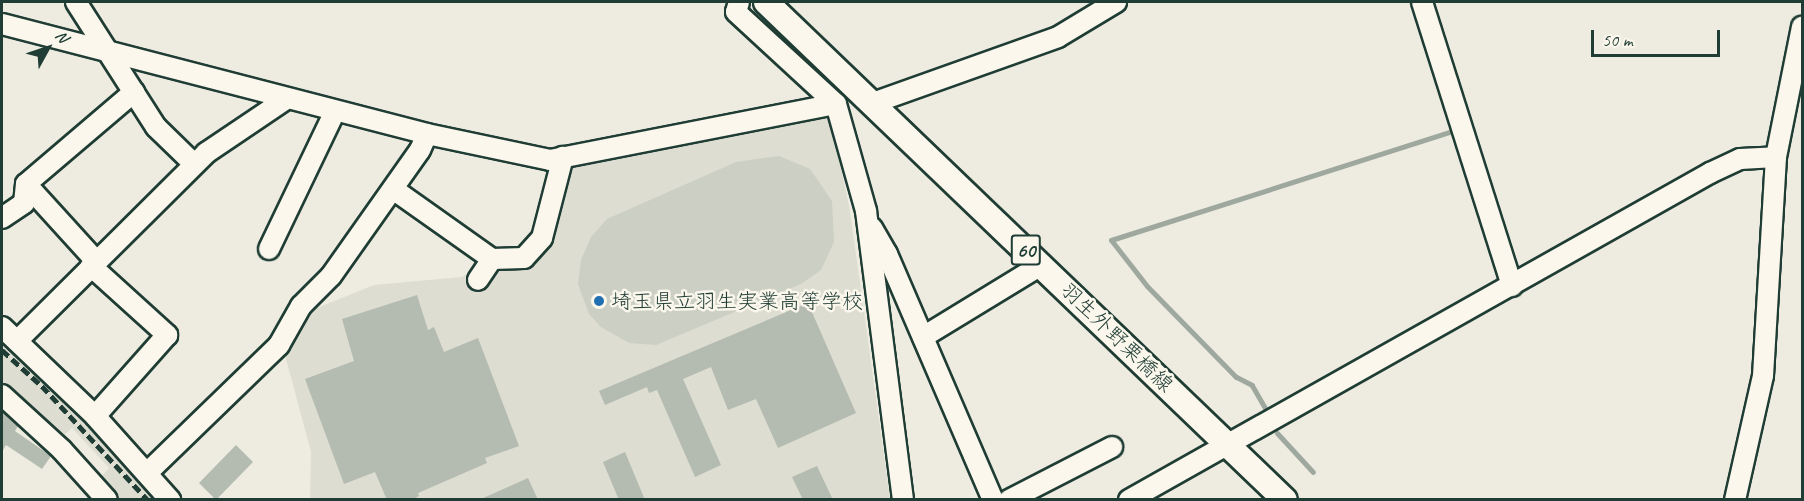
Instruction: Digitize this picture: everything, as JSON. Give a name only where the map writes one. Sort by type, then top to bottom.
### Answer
[{"type":"main road","name":"羽生外野栗橋線","points":[[766,2],[1285,500]]},
{"type":"street","points":[[76,2],[156,127],[194,164]]},
{"type":"street","points":[[739,2],[736,12],[836,104],[867,221],[903,500]]},
{"type":"street","points":[[873,103],[1058,37],[1116,2]]},
{"type":"street","points":[[1422,2],[1512,286]]},
{"type":"street","points":[[2,24],[427,134],[550,160],[836,104]]},
{"type":"street","points":[[1735,500],[1762,376],[1776,165],[1803,27]]},
{"type":"street","points":[[2,218],[24,204],[26,184],[134,92]]},
{"type":"street","points":[[17,341],[194,164],[286,99]]},
{"type":"street","points":[[269,249],[335,111]]},
{"type":"street","points":[[147,473],[279,345],[301,306],[331,276],[393,189],[427,134]]},
{"type":"street","points":[[393,189],[492,260],[524,258],[542,238],[563,157]]},
{"type":"street","points":[[1129,500],[1710,173],[1740,159],[1776,165]]},
{"type":"street","points":[[26,184],[93,263],[167,335],[95,416]]},
{"type":"street","points":[[867,221],[887,254],[993,500]]},
{"type":"street","points":[[478,280],[492,260]]},
{"type":"street","points":[[923,337],[1041,265]]},
{"type":"street","points":[[2,327],[95,416],[170,500]]},
{"type":"street","points":[[2,395],[96,496]]},
{"type":"street","points":[[1009,500],[1112,447]]},
{"type":"shaded area","name":"埼玉県立羽生実業高等学校","points":[[828,106],[850,211],[890,499],[310,499],[311,452],[285,355],[297,316],[374,285],[461,277],[543,246],[572,164]]},
{"type":"shaded area","points":[[779,156],[810,169],[832,201],[834,242],[821,270],[801,284],[656,345],[629,343],[601,327],[589,314],[578,284],[581,260],[591,237],[607,219],[736,162]]},
{"type":"shaded area","points":[[2,339],[40,372],[161,499],[118,499],[99,479],[109,468],[72,428],[60,439],[2,388]]},
{"type":"building","points":[[417,295],[428,330],[434,327],[444,352],[478,338],[519,446],[485,458],[487,463],[418,493],[419,496],[412,500],[387,500],[375,472],[344,484],[305,379],[354,361],[342,319]]},
{"type":"building","points":[[808,303],[856,413],[778,448],[756,399],[728,410],[711,367],[683,379],[721,465],[695,477],[657,390],[649,393],[647,387],[605,405],[599,391]]},
{"type":"building","points":[[2,411],[18,426],[15,431],[51,456],[42,469],[6,445],[2,452]]},
{"type":"building","points":[[236,445],[253,462],[216,500],[199,483]]},
{"type":"building","points":[[625,452],[645,500],[619,500],[603,462]]},
{"type":"building","points":[[817,466],[833,500],[803,500],[792,477]]},
{"type":"building","points":[[528,478],[538,500],[479,500]]},
{"type":"waterway","points":[[1269,415],[1252,385],[1236,377],[1147,286],[1111,240],[1452,131]]},
{"type":"waterway","points":[[1277,433],[1313,472]]},
{"type":"railway","points":[[2,350],[42,386],[148,500]]},
{"type":"place","name":"埼玉県立羽生実業高等学校","points":[[599,301]]}]
